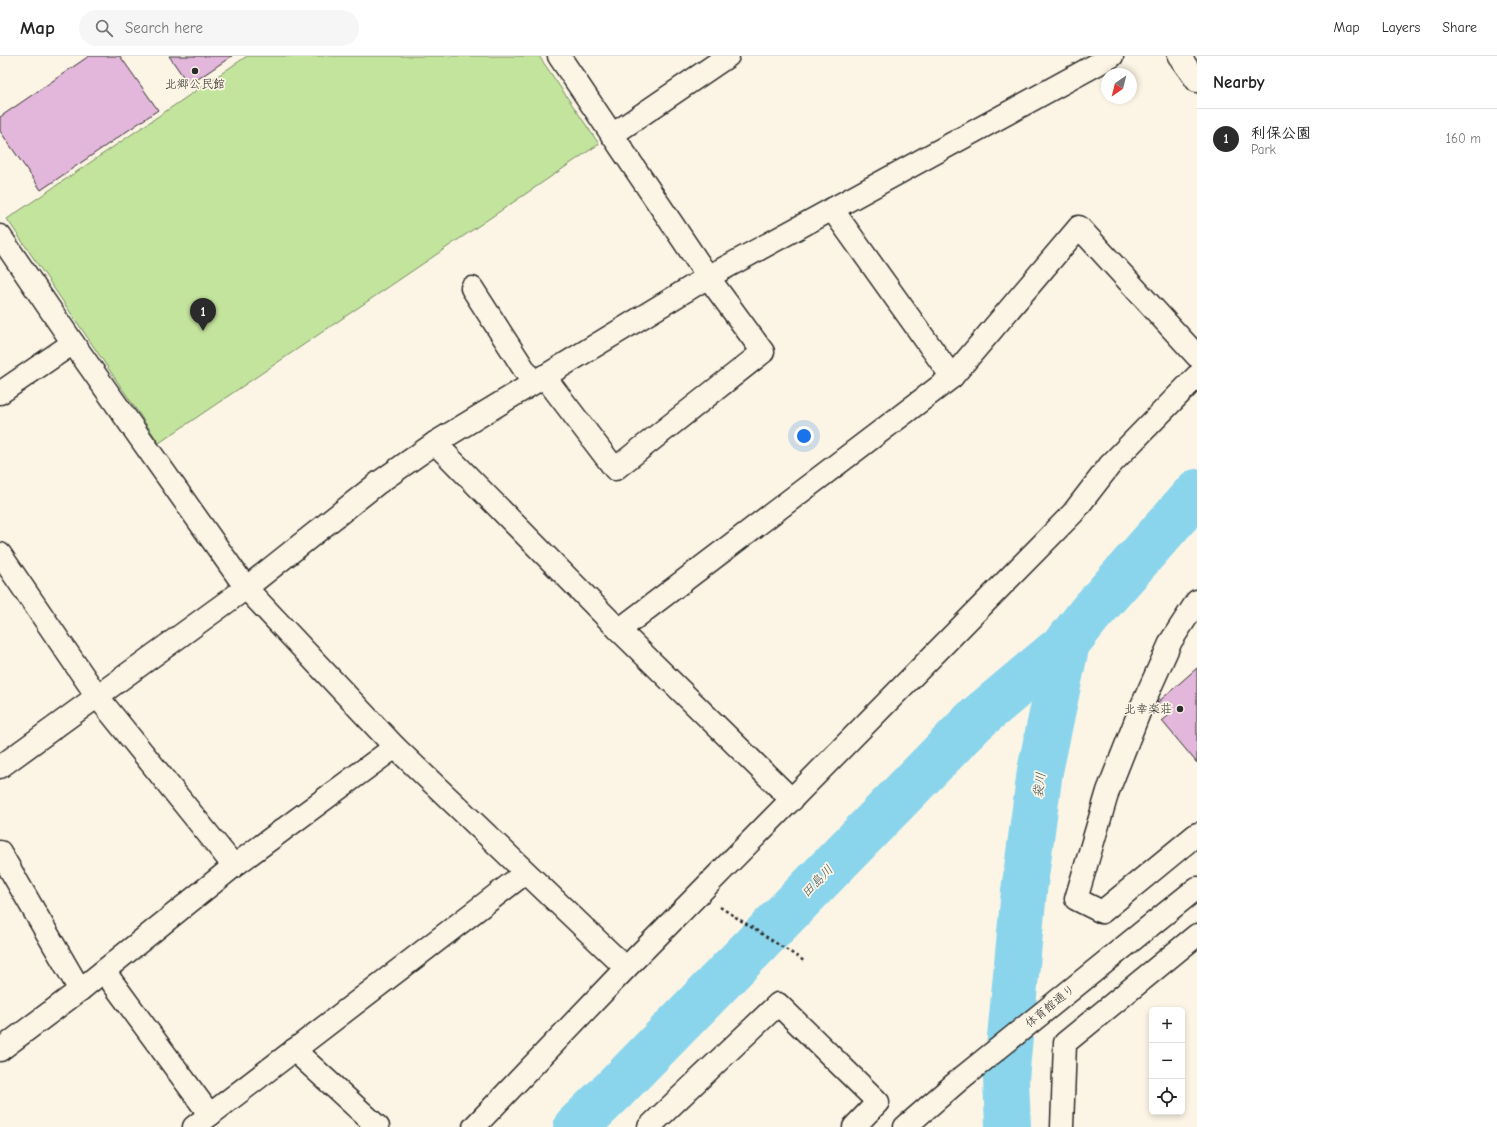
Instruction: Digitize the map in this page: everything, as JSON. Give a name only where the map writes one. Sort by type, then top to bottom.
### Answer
[{"type":"street","points":[[472,288],[538,380],[615,469],[763,352],[708,277],[559,56]]},
{"type":"street","points":[[0,767],[246,588],[378,483],[435,443],[708,277],[1112,56]]},
{"type":"street","points":[[1179,56],[1197,81]]},
{"type":"street","points":[[612,135],[721,58]]},
{"type":"street","points":[[832,209],[952,376]]},
{"type":"street","points":[[619,630],[952,376],[1079,227],[1197,356]]},
{"type":"street","points":[[0,236],[246,588],[394,747],[626,968]]},
{"type":"street","points":[[0,393],[74,343]]},
{"type":"street","points":[[474,1127],[626,968],[1073,513],[1110,465],[1197,376]]},
{"type":"street","points":[[435,443],[619,630],[792,800]]},
{"type":"street","points":[[0,554],[97,696],[234,866]]},
{"type":"street","points":[[1197,600],[1171,641],[1140,710],[1108,791],[1076,899],[1102,912],[1197,834]]},
{"type":"street","points":[[0,1050],[80,990],[234,866],[394,747]]},
{"type":"street","points":[[0,852],[80,990]]},
{"type":"street","points":[[104,971],[202,1121],[525,873]]},
{"type":"street","name":"体育館通り","points":[[905,1127],[958,1081],[1197,888]]},
{"type":"street","points":[[1062,1127],[1065,1043],[1197,935]]},
{"type":"street","points":[[649,1127],[778,1004],[878,1102],[854,1127]]},
{"type":"street","points":[[294,1050],[378,1127]]},
{"type":"path","points":[[700,893],[804,961]]},
{"type":"green space","points":[[247,56],[539,56],[599,144],[159,443],[7,219]]},
{"type":"building","points":[[89,56],[120,56],[158,110],[41,190],[0,131],[0,117]]},
{"type":"building","name":"北郷公民館","points":[[169,56],[232,56],[189,85]]},
{"type":"building","name":"北幸楽荘","points":[[1197,668],[1197,763],[1162,721],[1168,716],[1157,703]]},
{"type":"waterway","name":"袋川","points":[[1008,1127],[1006,1079],[1024,891],[1040,771],[1067,643],[1089,615],[1197,492]]},
{"type":"waterway","name":"田島川","points":[[576,1127],[615,1089],[974,721],[1067,643]]},
{"type":"place","name":"北郷公民館","points":[[195,71]]},
{"type":"place","name":"利保公園","points":[[203,331]]},
{"type":"place","name":"北幸楽荘","points":[[1180,709]]}]
